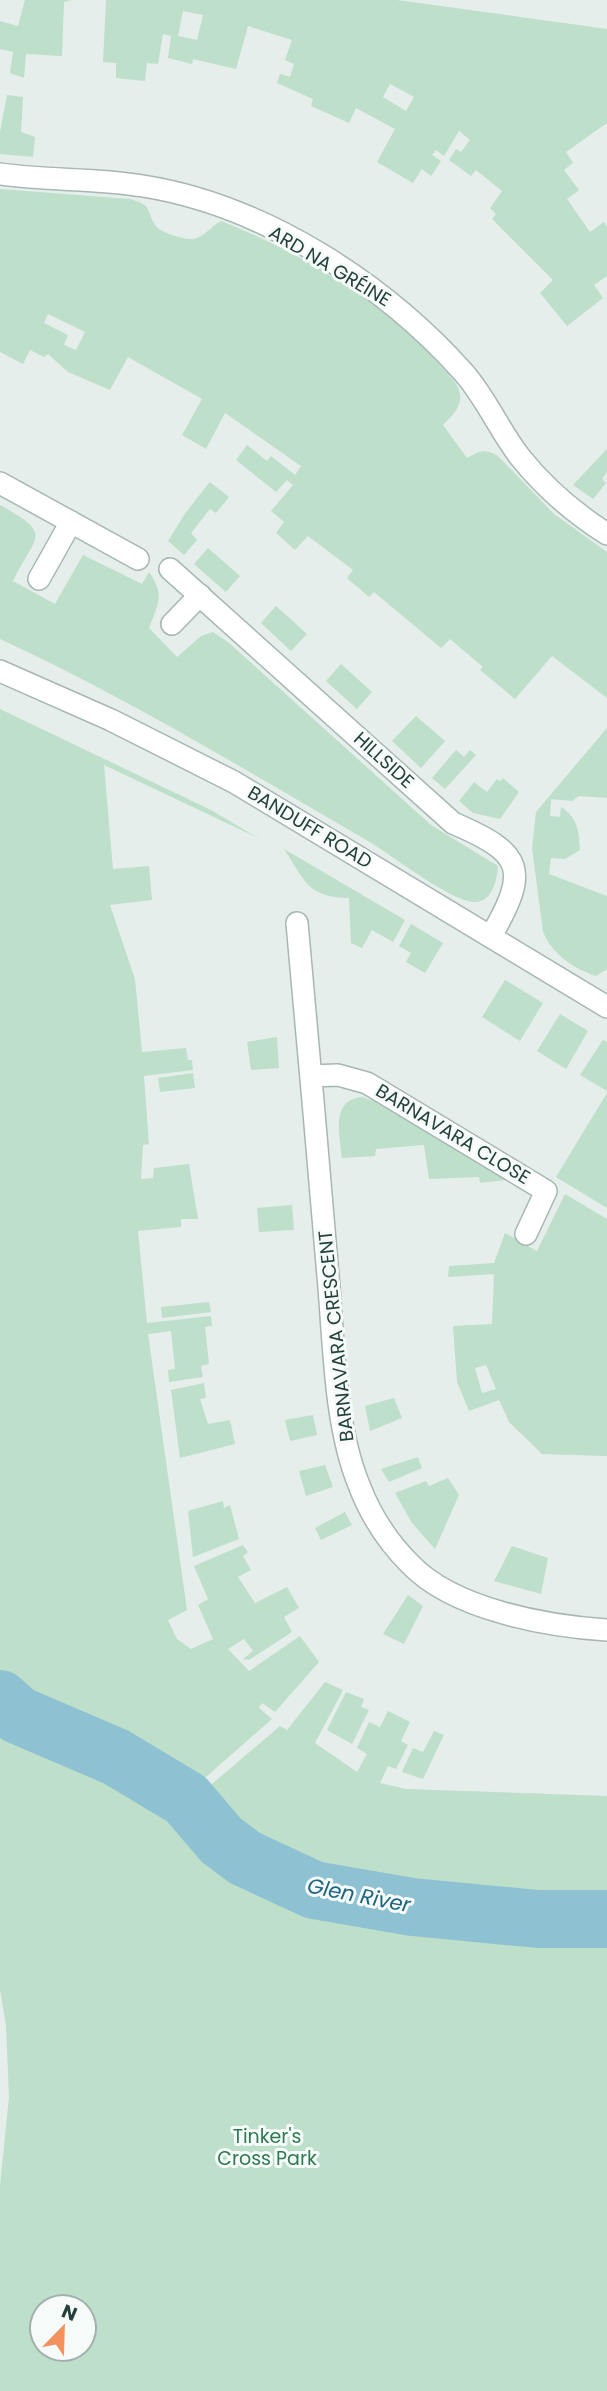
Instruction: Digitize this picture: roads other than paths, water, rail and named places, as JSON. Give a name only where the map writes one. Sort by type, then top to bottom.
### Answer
[{"type":"street","name":"ARD NA GRÉINE","points":[[0,174],[144,186],[187,196],[226,208],[312,250],[392,302],[432,337],[470,381],[529,466],[556,497],[607,534]]},
{"type":"street","points":[[0,484],[138,559]]},
{"type":"street","points":[[39,579],[71,522]]},
{"type":"street","name":"HILLSIDE","points":[[170,569],[453,822],[486,837],[505,851],[515,866],[514,889],[491,936]]},
{"type":"street","points":[[172,624],[200,595]]},
{"type":"street","name":"BANDUFF ROAD","points":[[0,671],[111,720],[234,782],[607,1007]]},
{"type":"street","name":"BARNAVARA CRESCENT","points":[[297,923],[345,1431],[358,1484],[375,1518],[412,1566],[447,1590],[483,1606],[526,1619],[572,1628],[607,1630]]},
{"type":"street","name":"BARNAVARA CLOSE","points":[[311,1076],[338,1075],[367,1083],[546,1191],[526,1234]]},
{"type":"waterway","name":"Glen River","points":[[0,1699],[18,1715],[116,1757],[186,1799],[221,1840],[245,1858],[314,1890],[412,1907],[538,1919],[607,1919]]},
{"type":"park label","name":"Tinker's Cross Park","points":[[267,2147]]}]
